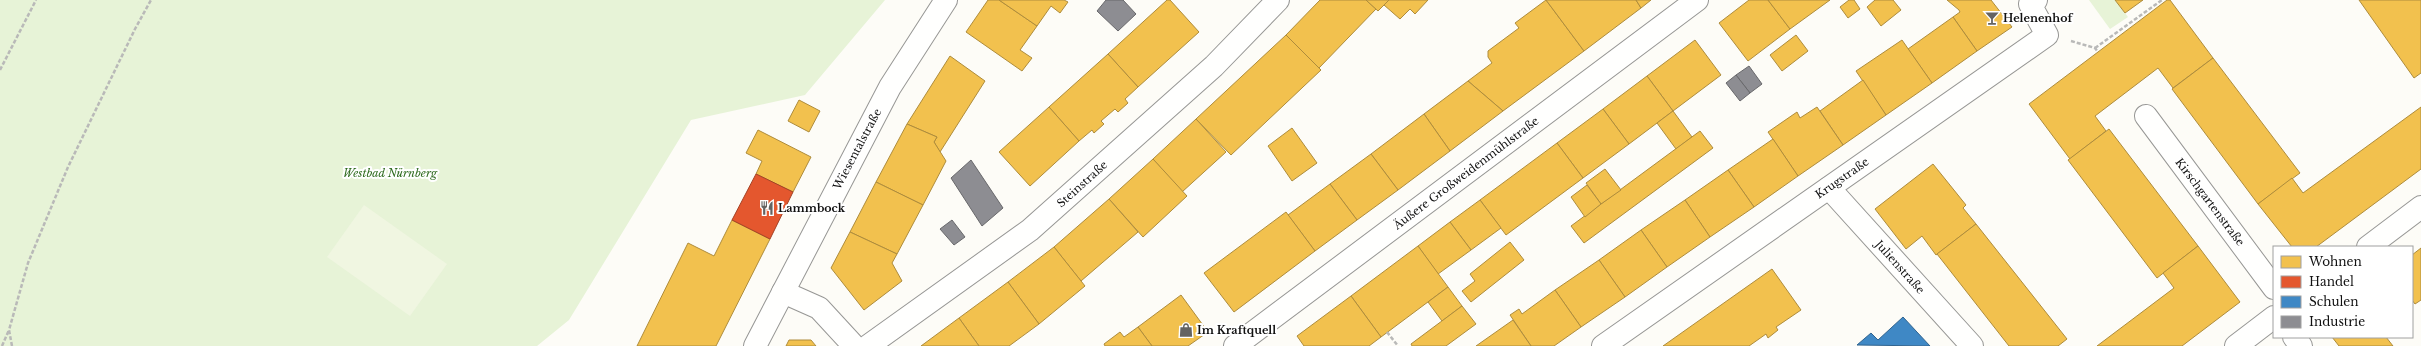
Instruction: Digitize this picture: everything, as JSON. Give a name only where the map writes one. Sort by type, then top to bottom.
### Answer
[{"type":"street","name":"Wiesentalstraße","points":[[755,346],[890,87],[946,0]]},
{"type":"street","name":"Steinstraße","points":[[868,346],[1030,230],[1214,66],[1278,0]]},
{"type":"street","name":"Äußere Großweidenmühlstraße","points":[[1235,346],[1697,0]]},
{"type":"street","name":"Krugstraße","points":[[1603,346],[2047,35],[2031,1]]},
{"type":"street","name":"Kirschgartenstraße","points":[[2146,116],[2273,287]]},
{"type":"street","name":"Julienstraße","points":[[1829,188],[1972,346]]},
{"type":"street","points":[[2369,246],[2421,207]]},
{"type":"street","points":[[783,292],[819,308],[854,346]]},
{"type":"street","points":[[2236,346],[2273,319]]},
{"type":"street","points":[[2295,338],[2301,346]]},
{"type":"path","points":[[0,70],[36,0]]},
{"type":"path","points":[[2,346],[9,330],[28,263],[65,174],[134,29],[151,0]]},
{"type":"path","points":[[2095,48],[2162,0]]},
{"type":"path","points":[[9,330],[12,346]]},
{"type":"path","points":[[1387,332],[1398,346]]},
{"type":"green space","name":"Westbad Nürnberg","points":[[0,0],[885,0],[805,95],[691,120],[569,320],[537,346],[0,346]]},
{"type":"green space","points":[[2089,0],[2115,0],[2128,17],[2110,29]]},
{"type":"green space","points":[[364,205],[447,264],[410,316],[327,257]]},
{"type":"building: Wohnen","points":[[988,0],[999,0],[1037,26],[1020,50],[1032,58],[1022,71],[966,32]]},
{"type":"building: Wohnen","points":[[999,0],[1064,0],[1068,2],[1060,13],[1051,6],[1037,26]]},
{"type":"building: Wohnen","points":[[1167,0],[1170,0],[1199,32],[1138,87],[1108,54]]},
{"type":"building: Wohnen","points":[[1320,0],[1366,0],[1376,9],[1319,68],[1286,35]]},
{"type":"building: Wohnen","points":[[1366,0],[1389,0],[1378,11]]},
{"type":"building: Wohnen","points":[[1389,0],[1428,0],[1415,14],[1410,9],[1400,19],[1384,5]]},
{"type":"building: Wohnen","points":[[1546,0],[1584,51],[1503,111],[1468,81],[1492,63],[1488,57],[1488,51],[1519,28],[1515,23]]},
{"type":"building: Wohnen","points":[[1546,0],[1636,0],[1641,8],[1584,51]]},
{"type":"building: Wohnen","points":[[1636,0],[1651,0],[1641,8]]},
{"type":"building: Wohnen","points":[[1749,0],[1768,0],[1790,29],[1748,61],[1719,23]]},
{"type":"building: Wohnen","points":[[1768,0],[1830,0],[1790,29]]},
{"type":"building: Wohnen","points":[[1849,0],[1854,0],[1860,9],[1848,18],[1840,7]]},
{"type":"building: Wohnen","points":[[1875,0],[1893,0],[1901,10],[1881,26],[1867,7]]},
{"type":"building: Wohnen","points":[[1947,0],[1991,0],[2012,27],[1977,51],[1953,17],[1960,12],[1959,10]]},
{"type":"building: Wohnen","points":[[2115,0],[2143,0],[2125,13]]},
{"type":"building: Wohnen","points":[[2167,0],[2170,0],[2213,58],[2173,88],[2158,68],[2095,116],[2106,131],[2070,159],[2029,104]]},
{"type":"building: Wohnen","points":[[2359,0],[2421,0],[2421,73],[2414,78]]},
{"type":"building: Wohnen","points":[[1953,17],[1977,51],[1932,83],[1908,49]]},
{"type":"building: Wohnen","points":[[1286,35],[1321,70],[1231,155],[1196,119]]},
{"type":"building: Wohnen","points":[[1796,35],[1808,51],[1782,71],[1770,55]]},
{"type":"building: Wohnen","points":[[1695,40],[1721,75],[1673,111],[1647,76]]},
{"type":"building: Wohnen","points":[[1902,40],[1932,83],[1886,115],[1856,71]]},
{"type":"building: Wohnen","points":[[1108,54],[1138,87],[1125,99],[1128,103],[1118,112],[1115,109],[1101,121],[1104,124],[1094,133],[1092,130],[1079,141],[1049,107]]},
{"type":"building: Wohnen","points":[[950,56],[985,81],[940,152],[934,142],[937,137],[907,124]]},
{"type":"building: Wohnen","points":[[2213,58],[2300,173],[2258,204],[2172,89]]},
{"type":"building: Wohnen","points":[[1647,76],[1673,111],[1629,144],[1603,109]]},
{"type":"building: Wohnen","points":[[1863,80],[1886,115],[1843,145],[1820,111]]},
{"type":"building: Wohnen","points":[[1468,81],[1503,111],[1450,151],[1424,114]]},
{"type":"building: Wohnen","points":[[799,100],[820,111],[809,132],[788,121]]},
{"type":"building: Wohnen","points":[[1049,107],[1079,141],[1030,186],[999,152]]},
{"type":"building: Wohnen","points":[[1817,107],[1843,145],[1798,176],[1768,132],[1797,112],[1800,118]]},
{"type":"building: Wohnen","points":[[2421,107],[2421,169],[2317,246],[2291,246],[2258,204],[2292,178],[2303,193]]},
{"type":"building: Wohnen","points":[[1603,109],[1629,144],[1583,178],[1557,143]]},
{"type":"building: Wohnen","points":[[1673,111],[1692,137],[1676,149],[1657,123]]},
{"type":"building: Wohnen","points":[[1424,114],[1450,151],[1398,190],[1371,154]]},
{"type":"building: Wohnen","points":[[1196,119],[1226,152],[1182,192],[1153,159]]},
{"type":"building: Wohnen","points":[[907,124],[937,137],[934,142],[946,161],[923,205],[876,182]]},
{"type":"building: Wohnen","points":[[1292,128],[1317,163],[1292,181],[1268,146]]},
{"type":"building: Wohnen","points":[[2109,129],[2198,246],[2157,278],[2068,160]]},
{"type":"building: Wohnen","points":[[758,130],[811,157],[793,192],[756,174],[762,161],[746,153]]},
{"type":"building: Wohnen","points":[[1700,131],[1713,148],[1584,243],[1571,226]]},
{"type":"building: Wohnen","points":[[1773,139],[1798,176],[1754,207],[1728,170]]},
{"type":"building: Wohnen","points":[[1557,143],[1583,178],[1506,235],[1480,200]]},
{"type":"building: Wohnen","points":[[1371,154],[1398,190],[1357,220],[1330,184]]},
{"type":"building: Wohnen","points":[[1153,159],[1187,196],[1143,237],[1109,199]]},
{"type":"building: Wohnen","points":[[1933,164],[1966,205],[1963,208],[1976,224],[1936,255],[1922,236],[1906,249],[1875,209]]},
{"type":"building: Wohnen","points":[[1605,169],[1621,190],[1601,204],[1586,183]]},
{"type":"building: Wohnen","points":[[1728,170],[1754,207],[1710,237],[1685,200]]},
{"type":"building: Wohnen","points":[[876,182],[923,205],[897,254],[850,232]]},
{"type":"building: Wohnen","points":[[1330,184],[1357,220],[1315,251],[1288,215]]},
{"type":"building: Wohnen","points":[[1587,185],[1601,204],[1585,217],[1571,197]]},
{"type":"building: Wohnen","points":[[1109,199],[1138,232],[1081,281],[1054,247]]},
{"type":"building: Wohnen","points":[[1480,200],[1501,228],[1471,250],[1450,222]]},
{"type":"building: Wohnen","points":[[1685,200],[1710,237],[1667,267],[1641,230]]},
{"type":"building: Wohnen","points":[[1286,212],[1315,251],[1234,312],[1204,273]]},
{"type":"building: Wohnen","points":[[732,220],[770,239],[716,346],[637,346],[688,243],[714,256]]},
{"type":"building: Wohnen","points":[[1450,222],[1471,250],[1438,274],[1418,246]]},
{"type":"building: Wohnen","points":[[1976,224],[2067,339],[2058,346],[2009,346],[1937,254]]},
{"type":"building: Wohnen","points":[[1641,230],[1667,267],[1625,297],[1599,260]]},
{"type":"building: Wohnen","points":[[850,232],[897,254],[892,263],[902,281],[864,310],[831,268]]},
{"type":"building: Wohnen","points":[[1510,242],[1524,260],[1471,302],[1462,291],[1475,281],[1470,274]]},
{"type":"building: Wohnen","points":[[1418,246],[1448,287],[1381,337],[1351,296]]},
{"type":"building: Wohnen","points":[[2198,246],[2240,302],[2182,346],[2097,346],[2174,288],[2163,273]]},
{"type":"building: Wohnen","points":[[1054,247],[1085,286],[1039,324],[1008,282]]},
{"type":"building: Wohnen","points":[[2421,248],[2421,300],[2415,304],[2413,301],[2413,254]]},
{"type":"building: Wohnen","points":[[1599,260],[1625,297],[1581,327],[1555,290]]},
{"type":"building: Wohnen","points":[[1772,269],[1801,310],[1776,327],[1778,330],[1768,338],[1766,334],[1749,346],[1663,346]]},
{"type":"building: Wohnen","points":[[1008,282],[1039,324],[1009,346],[979,346],[959,318]]},
{"type":"building: Wohnen","points":[[1448,287],[1462,306],[1442,321],[1428,302]]},
{"type":"building: Wohnen","points":[[1555,290],[1581,327],[1554,346],[1531,346],[1510,315],[1519,309],[1522,314]]},
{"type":"building: Wohnen","points":[[1181,295],[1208,332],[1188,346],[1152,346],[1138,327]]},
{"type":"building: Wohnen","points":[[1351,296],[1381,337],[1369,346],[1304,346],[1297,336]]},
{"type":"building: Wohnen","points":[[1462,306],[1476,324],[1446,346],[1412,346],[1411,344]]},
{"type":"building: Wohnen","points":[[959,318],[979,346],[921,346]]},
{"type":"building: Wohnen","points":[[1513,320],[1531,346],[1476,346]]},
{"type":"building: Wohnen","points":[[1138,327],[1152,346],[1105,346],[1104,344],[1120,332],[1124,337]]},
{"type":"building: Wohnen","points":[[2333,338],[2387,338],[2393,346],[2339,346]]},
{"type":"building: Wohnen","points":[[789,340],[811,340],[816,346],[786,346]]},
{"type":"building: Handel","points":[[756,174],[793,192],[770,239],[732,220]]},
{"type":"building: Schulen","points":[[1903,317],[1930,346],[1857,345],[1871,333],[1878,340]]},
{"type":"building: Industrie","points":[[1106,0],[1123,0],[1136,14],[1118,31],[1097,11]]},
{"type":"building: Industrie","points":[[1749,66],[1762,84],[1750,93],[1736,75]]},
{"type":"building: Industrie","points":[[1736,75],[1750,93],[1740,101],[1726,83]]},
{"type":"building: Industrie","points":[[971,160],[1003,208],[982,226],[951,178]]},
{"type":"building: Industrie","points":[[952,220],[965,237],[954,245],[940,229]]},
{"type":"place","name":"Helenenhof","points":[[1992,18]]},
{"type":"place","name":"Lammbock","points":[[767,208]]},
{"type":"place","name":"Im Kraftquell","points":[[1186,330]]}]
